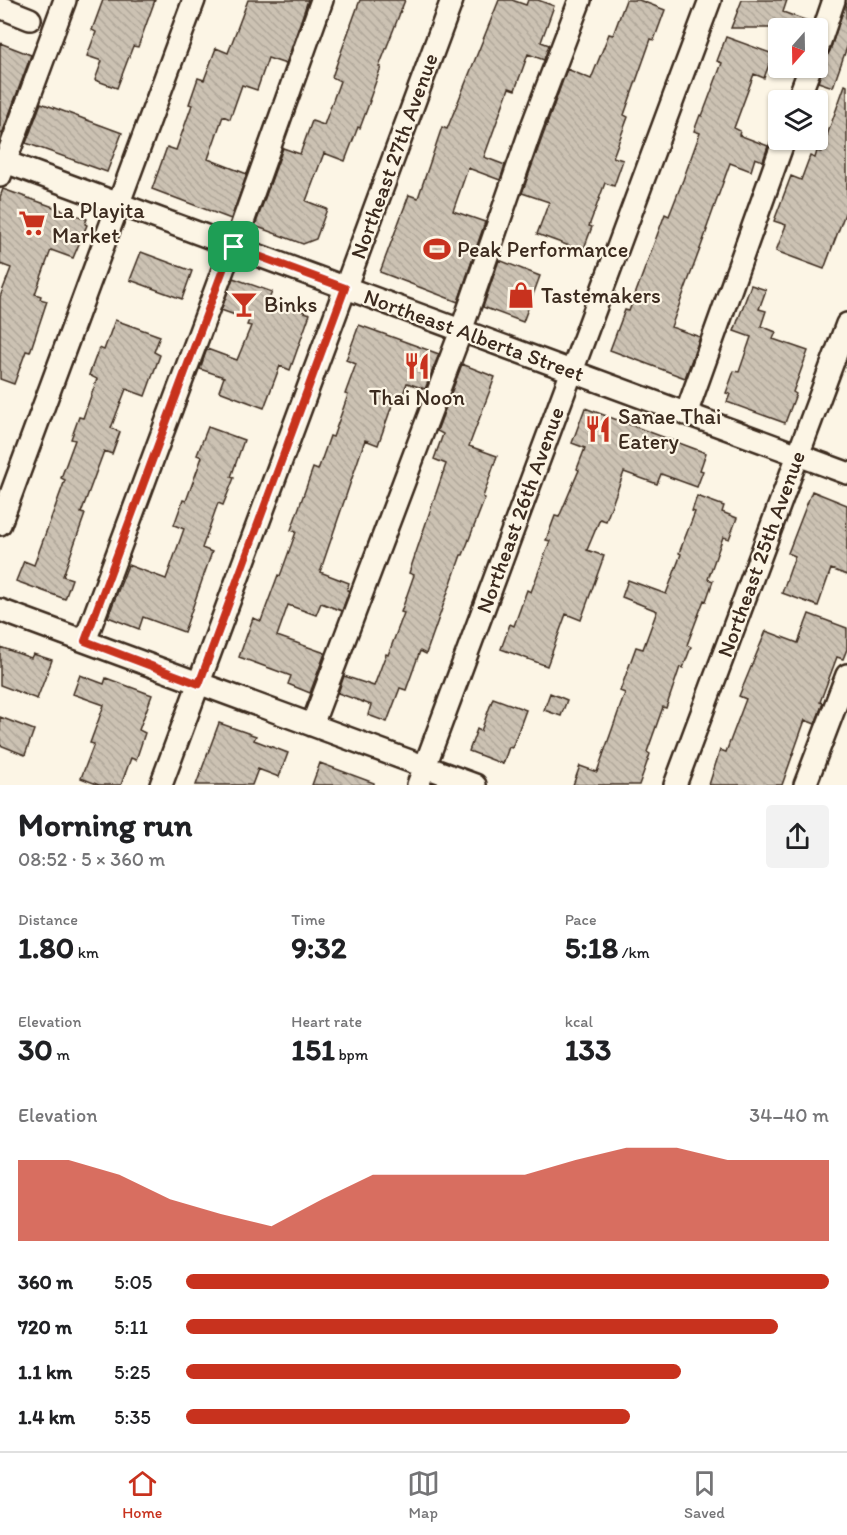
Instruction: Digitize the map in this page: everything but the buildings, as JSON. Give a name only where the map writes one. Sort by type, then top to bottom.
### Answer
[{"type":"street","points":[[2,166],[65,0]]},
{"type":"street","points":[[0,524],[194,0]]},
{"type":"street","points":[[85,641],[216,288],[234,247],[322,0]]},
{"type":"street","name":"Northeast 27th Avenue","points":[[161,785],[452,0]]},
{"type":"street","points":[[312,725],[461,331],[531,129],[580,0]]},
{"type":"street","name":"Northeast 26th Avenue","points":[[422,776],[710,0]]},
{"type":"street","points":[[828,18],[834,0]]},
{"type":"street","points":[[0,8],[30,19]]},
{"type":"street","points":[[686,414],[780,150]]},
{"type":"street","name":"Northeast Alberta Street","points":[[2,166],[119,204],[847,474]]},
{"type":"street","name":"Northeast 25th Avenue","points":[[675,785],[847,324]]},
{"type":"street","points":[[0,610],[312,725],[422,776],[475,785]]},
{"type":"street","points":[[805,785],[847,675]]},
{"type":"place","name":"La Playita Market","points":[[32,223]]},
{"type":"place","name":"Peak Performance","points":[[437,249]]},
{"type":"place","name":"Tastemakers","points":[[521,295]]},
{"type":"place","name":"Binks","points":[[244,304]]},
{"type":"place","name":"Thai Noon","points":[[417,366]]},
{"type":"place","name":"Sanae Thai Eatery","points":[[598,429]]},
{"type":"route","points":[[234,247],[345,288],[199,684],[85,641],[224,267],[234,247]]}]
